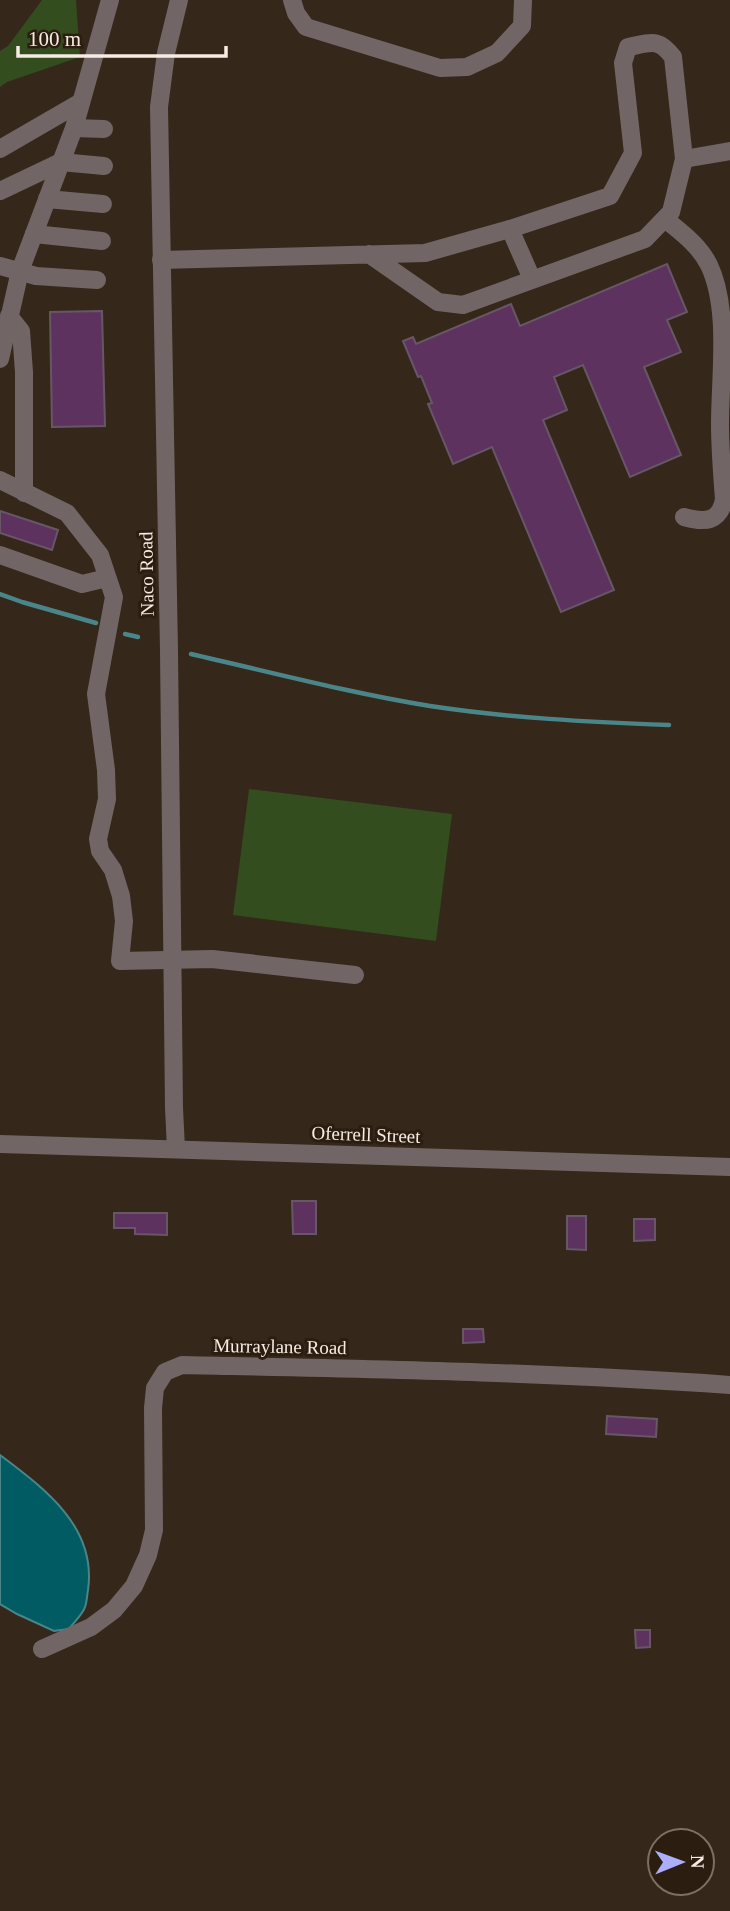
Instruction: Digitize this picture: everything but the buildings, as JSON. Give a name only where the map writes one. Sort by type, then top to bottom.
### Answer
[{"type":"street","points":[[0,356],[20,271],[74,128],[110,0]]},
{"type":"street","name":"Naco Road","points":[[176,1149],[159,107],[166,52],[179,0]]},
{"type":"street","points":[[292,0],[296,13],[306,27],[440,68],[467,67],[497,53],[522,26],[523,0]]},
{"type":"street","points":[[161,260],[369,254],[425,253],[610,196],[633,153],[623,63],[628,47],[655,42],[665,47],[673,57],[684,159],[671,212],[645,239],[463,305],[438,302],[369,254]]},
{"type":"street","points":[[0,149],[81,102]]},
{"type":"street","points":[[74,128],[104,129]]},
{"type":"street","points":[[684,159],[730,151]]},
{"type":"street","points":[[0,191],[61,162],[104,166]]},
{"type":"street","points":[[47,199],[103,204]]},
{"type":"street","points":[[665,219],[703,254],[718,293],[722,323],[720,424],[724,499],[720,511],[713,518],[698,520],[684,517]]},
{"type":"street","points":[[510,229],[532,279]]},
{"type":"street","points":[[34,234],[102,241]]},
{"type":"street","points":[[0,266],[36,276],[97,280]]},
{"type":"street","points":[[9,316],[21,331],[24,372],[24,493]]},
{"type":"street","points":[[0,480],[67,513],[100,555],[114,597],[96,694],[106,769],[107,799],[98,839],[100,851],[113,870],[121,896],[124,921],[120,961],[212,959],[355,975]]},
{"type":"street","points":[[0,555],[82,584],[107,578]]},
{"type":"street","name":"Oferrell Street","points":[[0,1144],[730,1167]]},
{"type":"street","name":"Murraylane Road","points":[[42,1649],[91,1627],[114,1610],[134,1587],[148,1555],[154,1530],[152,1408],[155,1388],[165,1371],[182,1365],[435,1370],[730,1385]]},
{"type":"green space","points":[[42,0],[76,0],[80,57],[7,82],[0,87],[0,51],[8,46]]},
{"type":"green space","points":[[249,789],[452,814],[436,941],[233,915]]},
{"type":"water","points":[[0,1455],[50,1496],[76,1529],[84,1547],[89,1568],[86,1603],[69,1629],[54,1631],[0,1604]]},
{"type":"waterway","points":[[0,594],[96,623]]},
{"type":"waterway","points":[[125,634],[138,637]]},
{"type":"waterway","points":[[191,654],[340,689],[430,706],[549,719],[669,725]]}]
